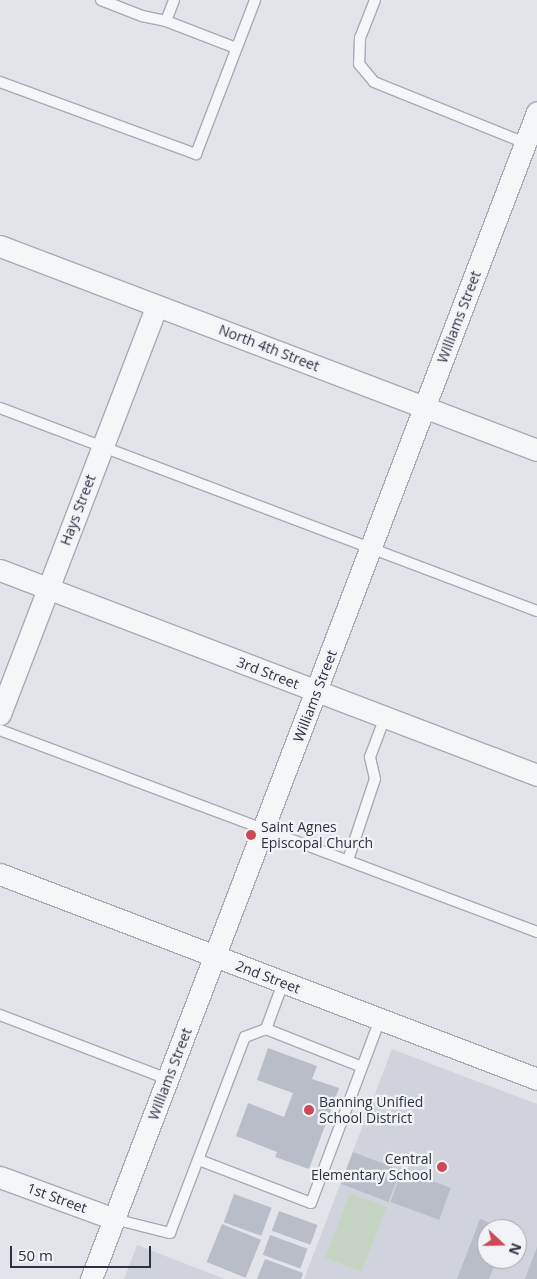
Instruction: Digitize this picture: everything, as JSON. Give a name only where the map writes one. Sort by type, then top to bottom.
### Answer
[{"type":"street","name":"Williams Street","points":[[92,1279],[316,691],[530,139],[537,112]]},
{"type":"street","name":"North 4th Street","points":[[0,246],[537,450]]},
{"type":"street","name":"Hays Street","points":[[0,714],[157,306]]},
{"type":"street","name":"3rd Street","points":[[0,570],[537,775]]},
{"type":"street","name":"2nd Street","points":[[0,874],[537,1079]]},
{"type":"street","name":"1st Street","points":[[0,1177],[114,1219]]},
{"type":"lane","points":[[101,0],[142,16],[166,20],[236,48]]},
{"type":"lane","points":[[166,20],[174,0]]},
{"type":"lane","points":[[0,82],[196,154],[254,0]]},
{"type":"lane","points":[[376,0],[360,38],[359,64],[374,82],[530,139]]},
{"type":"lane","points":[[0,408],[537,611]]},
{"type":"lane","points":[[348,860],[376,779],[370,757],[385,718]]},
{"type":"lane","points":[[0,730],[537,932]]},
{"type":"lane","points":[[266,1029],[283,983]]},
{"type":"lane","points":[[0,1015],[168,1079]]},
{"type":"lane","points":[[199,1160],[311,1204],[380,1019]]},
{"type":"lane","points":[[114,1219],[170,1233],[245,1037],[266,1029],[362,1067]]},
{"type":"shaded area","name":"Central Elementary School","points":[[392,1049],[537,1104],[537,1279],[304,1279]]},
{"type":"shaded area","points":[[137,1245],[225,1279],[124,1279]]},
{"type":"green space","points":[[350,1193],[386,1207],[362,1271],[325,1257]]},
{"type":"building","name":"Banning Unified School District","points":[[268,1048],[317,1066],[312,1079],[339,1088],[309,1169],[275,1157],[277,1152],[236,1136],[248,1103],[284,1117],[293,1093],[257,1080]]},
{"type":"building","points":[[353,1152],[401,1170],[388,1202],[341,1184]]},
{"type":"building","points":[[402,1170],[451,1188],[439,1220],[390,1202]]},
{"type":"building","points":[[234,1194],[272,1208],[261,1236],[224,1222]]},
{"type":"building","points":[[279,1211],[318,1225],[310,1245],[272,1231]]},
{"type":"building","points":[[222,1224],[261,1240],[246,1278],[207,1262]]},
{"type":"building","points":[[477,1227],[477,1269],[493,1269],[489,1279],[457,1279]]},
{"type":"building","points":[[270,1235],[308,1249],[300,1268],[263,1255]]},
{"type":"building","points":[[537,1247],[537,1279],[525,1279]]},
{"type":"building","points":[[265,1259],[303,1273],[301,1279],[257,1279]]},
{"type":"place","name":"Saint Agnes Episcopal Church","points":[[251,835]]},
{"type":"place","name":"Banning Unified School District","points":[[309,1110]]},
{"type":"place","name":"Central Elementary School","points":[[442,1167]]}]
